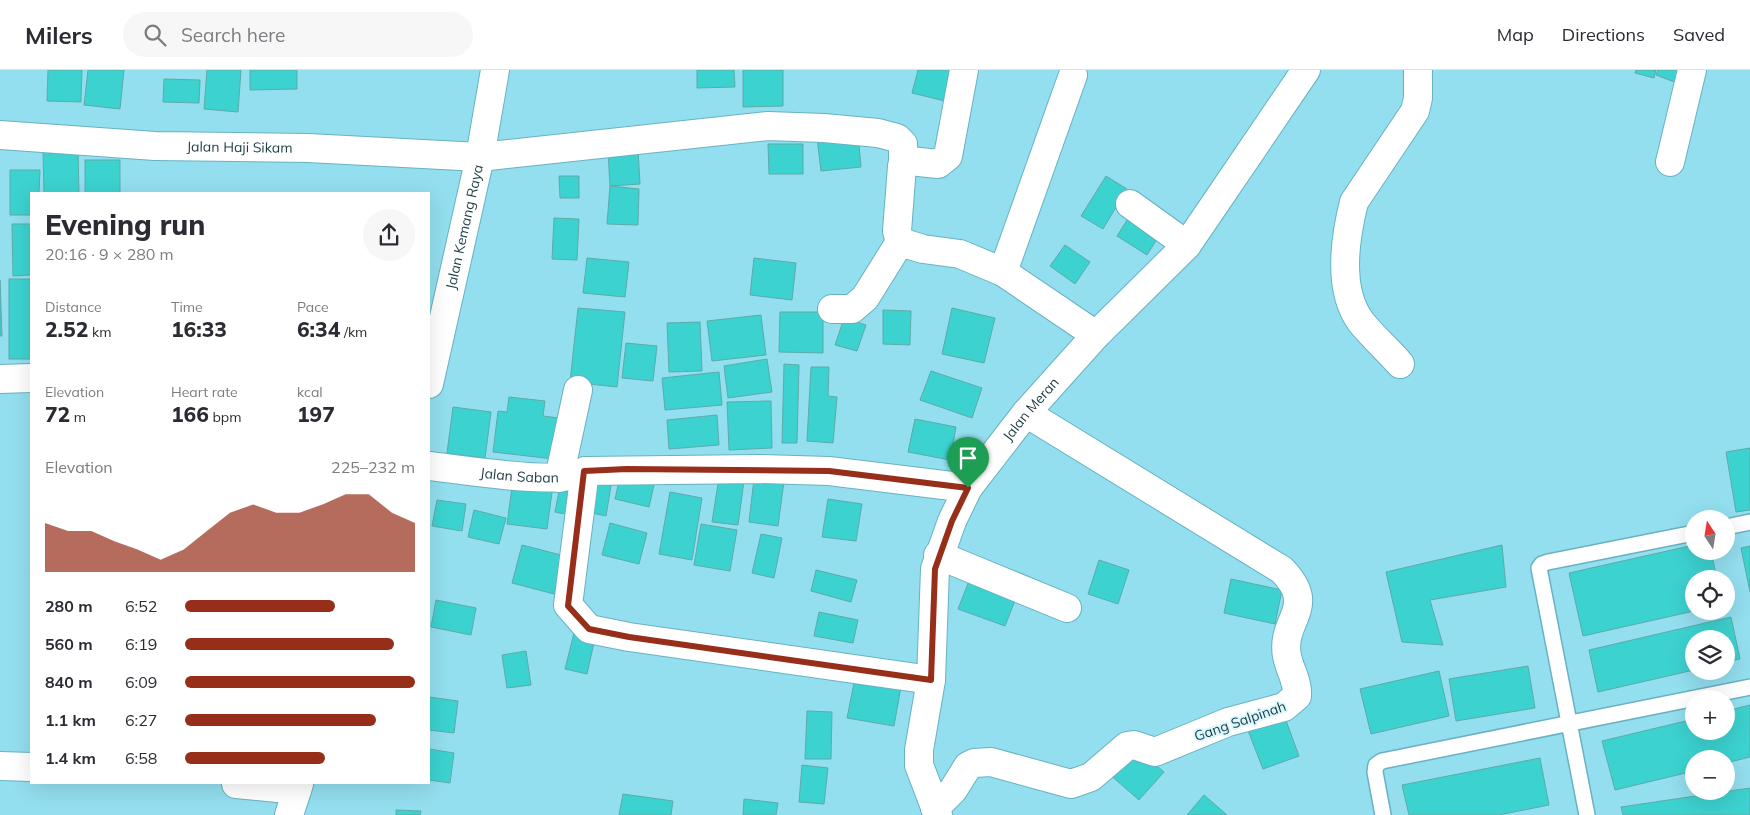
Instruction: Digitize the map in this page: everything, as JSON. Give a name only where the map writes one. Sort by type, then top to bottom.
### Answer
[{"type":"street","name":"Jalan Kemang Raya","points":[[430,380],[480,157],[495,70]]},
{"type":"street","points":[[903,164],[910,161],[938,164],[948,156],[964,70]]},
{"type":"street","name":"Jalan Meran","points":[[937,811],[922,780],[919,765],[919,750],[931,680],[935,569],[938,555],[968,488],[1026,414],[1096,335],[1187,245],[1306,70]]},
{"type":"street","points":[[1400,364],[1360,321],[1351,304],[1346,270],[1350,219],[1354,202],[1415,110],[1418,98],[1418,70]]},
{"type":"street","points":[[1670,162],[1692,70]]},
{"type":"street","points":[[1003,272],[1073,75]]},
{"type":"street","name":"Jalan Haji Sikam","points":[[0,135],[155,146],[308,148],[480,157],[768,126],[824,128],[878,133],[897,138],[903,144],[903,164],[896,231],[900,242]]},
{"type":"street","points":[[1130,204],[1187,245]]},
{"type":"street","points":[[832,309],[852,309],[865,298],[900,242],[923,249],[960,254],[1003,272],[1096,335]]},
{"type":"street","points":[[0,379],[30,378]]},
{"type":"street","points":[[578,390],[572,474],[568,606],[589,629],[629,637],[931,680]]},
{"type":"street","name":"Gang Salpinah","points":[[937,811],[968,766],[974,763],[991,762],[1071,784],[1091,777],[1127,746],[1134,745],[1155,752],[1228,722],[1284,707],[1297,696],[1298,685],[1287,655],[1287,637],[1299,606],[1298,592],[1292,580],[1282,570],[1026,414]]},
{"type":"street","name":"Jalan Saban","points":[[430,466],[537,478],[572,474],[759,469],[829,471],[968,488]]},
{"type":"street","points":[[938,555],[1067,608]]},
{"type":"street","points":[[0,766],[30,767]]},
{"type":"street","points":[[236,784],[295,796]]},
{"type":"lane","points":[[1735,525],[1750,522]]},
{"type":"lane","points":[[1588,815],[1539,573],[1542,564],[1685,535]]},
{"type":"lane","points":[[1383,815],[1374,772],[1376,765],[1382,761],[1750,687]]},
{"type":"building","points":[[48,70],[82,70],[81,102],[47,101]]},
{"type":"building","points":[[88,70],[124,70],[120,109],[84,105]]},
{"type":"building","points":[[207,70],[241,70],[238,112],[204,109]]},
{"type":"building","points":[[250,70],[297,70],[297,89],[250,90]]},
{"type":"building","points":[[697,70],[734,70],[735,87],[697,88]]},
{"type":"building","points":[[743,70],[783,70],[783,106],[743,107]]},
{"type":"building","points":[[918,70],[962,70],[953,103],[912,93]]},
{"type":"building","points":[[1636,70],[1656,70],[1654,78],[1635,73]]},
{"type":"building","points":[[1658,70],[1682,70],[1677,83],[1656,75]]},
{"type":"building","points":[[164,79],[200,80],[199,103],[163,102]]},
{"type":"building","points":[[858,133],[861,167],[821,171],[817,138]]},
{"type":"building","points":[[768,144],[803,144],[803,174],[769,174]]},
{"type":"building","points":[[638,149],[640,184],[610,186],[608,151]]},
{"type":"building","points":[[43,151],[78,151],[79,192],[44,192]]},
{"type":"building","points":[[85,160],[120,160],[120,192],[85,192]]},
{"type":"building","points":[[10,170],[40,170],[39,192],[30,192],[30,215],[10,215]]},
{"type":"building","points":[[559,176],[579,176],[579,198],[560,198]]},
{"type":"building","points":[[1106,176],[1127,189],[1103,229],[1081,216]]},
{"type":"building","points":[[610,186],[639,189],[638,225],[607,224]]},
{"type":"building","points":[[1129,217],[1159,236],[1147,255],[1117,236]]},
{"type":"building","points":[[554,218],[579,219],[577,260],[552,259]]},
{"type":"building","points":[[12,224],[30,224],[30,275],[13,276]]},
{"type":"building","points":[[1065,245],[1090,262],[1075,284],[1050,266]]},
{"type":"building","points":[[587,258],[629,262],[625,297],[583,293]]},
{"type":"building","points":[[754,258],[796,263],[792,300],[750,295]]},
{"type":"building","points":[[9,279],[30,279],[30,359],[9,359]]},
{"type":"building","points":[[0,280],[2,336],[0,336]]},
{"type":"building","points":[[578,308],[625,312],[617,387],[570,382]]},
{"type":"building","points":[[952,308],[995,318],[984,363],[942,354]]},
{"type":"building","points":[[883,310],[911,311],[910,345],[883,344]]},
{"type":"building","points":[[780,312],[823,312],[823,353],[779,352]]},
{"type":"building","points":[[761,315],[766,355],[712,361],[707,321]]},
{"type":"building","points":[[844,318],[866,325],[857,351],[835,345]]},
{"type":"building","points":[[700,322],[702,371],[669,372],[667,323]]},
{"type":"building","points":[[626,343],[657,346],[653,381],[622,378]]},
{"type":"building","points":[[767,359],[772,392],[728,398],[724,366]]},
{"type":"building","points":[[784,364],[799,365],[797,443],[782,443]]},
{"type":"building","points":[[811,367],[829,367],[828,396],[837,397],[833,443],[807,441]]},
{"type":"building","points":[[931,371],[982,388],[972,418],[920,400]]},
{"type":"building","points":[[719,372],[722,405],[665,410],[662,378]]},
{"type":"building","points":[[509,397],[545,401],[543,416],[567,419],[562,460],[493,452],[498,411],[507,412]]},
{"type":"building","points":[[771,401],[772,448],[729,450],[727,402]]},
{"type":"building","points":[[453,407],[491,412],[485,458],[447,453]]},
{"type":"building","points":[[717,415],[719,445],[669,449],[667,420]]},
{"type":"building","points":[[915,419],[956,427],[950,460],[908,452]]},
{"type":"building","points":[[1750,448],[1750,510],[1736,512],[1726,452]]},
{"type":"building","points":[[755,470],[785,474],[778,526],[749,522]]},
{"type":"building","points":[[720,471],[745,474],[738,525],[712,522]]},
{"type":"building","points":[[588,476],[612,480],[606,516],[582,511]]},
{"type":"building","points":[[620,477],[654,485],[649,507],[615,499]]},
{"type":"building","points":[[513,480],[553,485],[547,529],[507,524]]},
{"type":"building","points":[[561,481],[581,484],[575,516],[555,512]]},
{"type":"building","points":[[670,492],[702,498],[692,560],[659,554]]},
{"type":"building","points":[[828,499],[862,504],[856,541],[822,537]]},
{"type":"building","points":[[437,500],[466,504],[462,531],[432,526]]},
{"type":"building","points":[[474,510],[506,518],[499,544],[468,537]]},
{"type":"building","points":[[610,523],[647,533],[639,564],[602,555]]},
{"type":"building","points":[[701,524],[737,530],[730,571],[694,565]]},
{"type":"building","points":[[761,534],[782,538],[774,578],[752,573]]},
{"type":"building","points":[[522,545],[565,556],[554,594],[512,583]]},
{"type":"building","points":[[1502,545],[1506,587],[1430,600],[1443,645],[1402,642],[1386,572]]},
{"type":"building","points":[[1750,546],[1750,592],[1741,548]]},
{"type":"building","points":[[1685,547],[1685,560],[1713,560],[1715,570],[1685,570],[1685,613],[1583,636],[1569,573]]},
{"type":"building","points":[[1099,560],[1129,570],[1118,604],[1088,594]]},
{"type":"building","points":[[816,570],[857,580],[851,602],[811,591]]},
{"type":"building","points":[[1231,579],[1282,590],[1275,624],[1224,613]]},
{"type":"building","points":[[969,581],[1016,598],[1005,626],[958,609]]},
{"type":"building","points":[[436,600],[476,608],[471,635],[431,627]]},
{"type":"building","points":[[819,612],[858,620],[853,643],[814,636]]},
{"type":"building","points":[[1718,620],[1732,620],[1734,630],[1685,630],[1685,672],[1598,692],[1589,650]]},
{"type":"building","points":[[574,633],[595,638],[587,674],[565,669]]},
{"type":"building","points":[[1735,636],[1740,659],[1735,660]]},
{"type":"building","points":[[526,651],[531,685],[507,688],[502,655]]},
{"type":"building","points":[[1528,666],[1535,708],[1456,721],[1449,679]]},
{"type":"building","points":[[1439,671],[1449,716],[1371,734],[1360,689]]},
{"type":"building","points":[[856,673],[902,681],[894,726],[847,718]]},
{"type":"building","points":[[430,697],[458,701],[454,733],[430,730]]},
{"type":"building","points":[[1750,705],[1750,757],[1735,761],[1735,750],[1685,750],[1685,773],[1615,790],[1602,741],[1685,721],[1685,740],[1735,740],[1735,709]]},
{"type":"building","points":[[807,711],[832,712],[831,759],[805,759]]},
{"type":"building","points":[[1284,715],[1299,756],[1263,769],[1247,728]]},
{"type":"building","points":[[1133,745],[1164,772],[1139,800],[1108,773]]},
{"type":"building","points":[[430,749],[454,753],[450,783],[430,780]]},
{"type":"building","points":[[1540,758],[1549,805],[1499,815],[1409,815],[1402,785]]},
{"type":"building","points":[[802,765],[828,768],[824,804],[799,802]]},
{"type":"building","points":[[1750,788],[1750,815],[1623,815],[1621,807],[1685,798],[1685,800],[1735,800],[1735,790]]},
{"type":"building","points":[[623,794],[673,801],[671,815],[619,815]]},
{"type":"building","points":[[1204,795],[1227,815],[1187,815]]},
{"type":"building","points":[[744,799],[778,803],[776,815],[743,815]]},
{"type":"building","points":[[396,810],[421,811],[420,815],[396,815]]},
{"type":"route","points":[[627,469],[759,469],[829,471],[968,488],[938,555],[935,569],[931,680],[629,637],[589,629],[568,606],[584,471],[627,469]]}]
